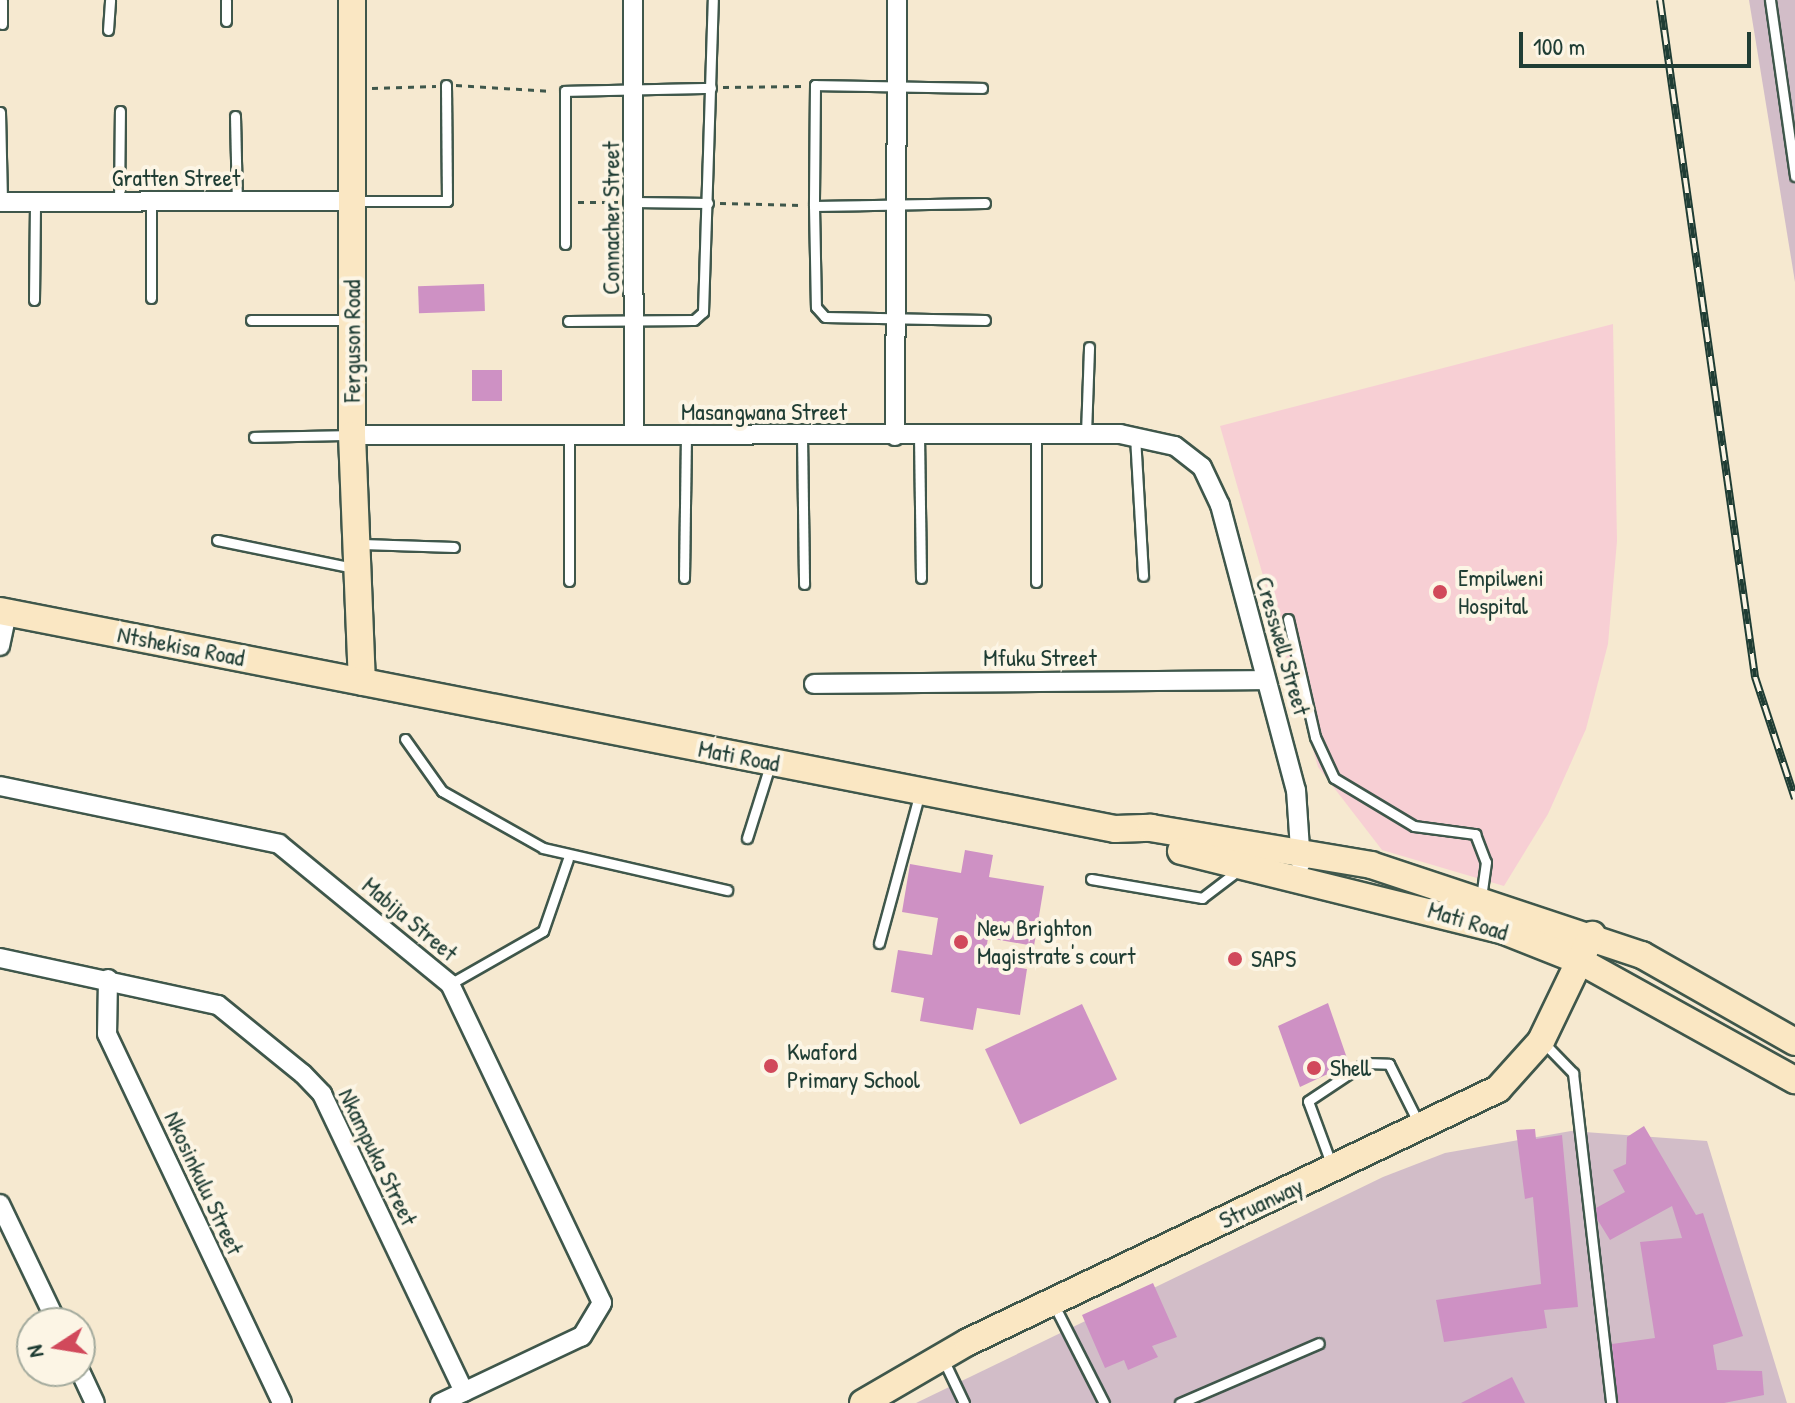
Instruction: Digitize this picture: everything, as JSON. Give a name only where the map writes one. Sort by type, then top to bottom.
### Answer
[{"type":"street","name":"Ferguson Road","points":[[352,0],[352,435],[362,557],[362,682]]},
{"type":"street","name":"Connacher Street","points":[[633,0],[634,435]]},
{"type":"street","points":[[895,436],[897,0]]},
{"type":"street","name":"Gratten Street","points":[[1,202],[352,201]]},
{"type":"street","name":"Masangwana Street","points":[[352,435],[1086,434],[1135,436],[1175,446]]},
{"type":"street","name":"Cresswell Street","points":[[1175,446],[1213,486],[1301,810],[1300,865]]},
{"type":"street","points":[[0,646],[3,612]]},
{"type":"street","name":"Ntshekisa Road","points":[[3,612],[362,682]]},
{"type":"street","name":"Mfuku Street","points":[[814,684],[1266,680]]},
{"type":"street","name":"Mati Road","points":[[362,682],[1115,829],[1232,856],[1481,897],[1592,935],[1684,977],[1795,1042]]},
{"type":"street","name":"Mabija Street","points":[[0,786],[279,844],[450,984],[598,1281],[601,1310],[582,1336],[464,1392]]},
{"type":"street","name":"Mati Road","points":[[1300,865],[1468,919],[1580,961],[1795,1080]]},
{"type":"street","name":"Struanway","points":[[863,1403],[942,1356],[1421,1128],[1506,1084],[1541,1041],[1592,935]]},
{"type":"street","name":"Nkampuka Street","points":[[0,958],[218,1005],[315,1086],[464,1392]]},
{"type":"street","name":"Nkosinkulu Street","points":[[108,979],[107,1034],[282,1403]]},
{"type":"street","points":[[0,1204],[49,1307]]},
{"type":"street","points":[[440,1403],[464,1392]]},
{"type":"lane","points":[[2,0],[2,24]]},
{"type":"lane","points":[[108,30],[110,0]]},
{"type":"lane","points":[[226,0],[226,21]]},
{"type":"lane","points":[[568,321],[701,315],[708,203],[713,0]]},
{"type":"lane","points":[[1770,0],[1795,176]]},
{"type":"lane","points":[[352,201],[447,201],[446,85]]},
{"type":"lane","points":[[982,88],[815,85],[814,206],[820,313],[896,320],[985,320]]},
{"type":"lane","points":[[565,244],[563,93],[635,87],[711,88]]},
{"type":"lane","points":[[119,202],[120,111]]},
{"type":"lane","points":[[0,112],[1,202]]},
{"type":"lane","points":[[235,116],[237,203]]},
{"type":"lane","points":[[34,300],[35,202]]},
{"type":"lane","points":[[151,202],[151,298]]},
{"type":"lane","points":[[634,202],[708,203]]},
{"type":"lane","points":[[814,206],[985,203]]},
{"type":"lane","points":[[251,320],[351,320]]},
{"type":"lane","points":[[1086,434],[1089,347]]},
{"type":"lane","points":[[1036,434],[1036,582]]},
{"type":"lane","points":[[254,437],[352,435]]},
{"type":"lane","points":[[569,435],[569,581]]},
{"type":"lane","points":[[919,435],[921,578]]},
{"type":"lane","points":[[684,578],[686,436]]},
{"type":"lane","points":[[802,436],[804,584]]},
{"type":"lane","points":[[1135,436],[1143,576]]},
{"type":"lane","points":[[217,540],[362,557],[454,547]]},
{"type":"lane","points":[[1288,619],[1315,737],[1334,778],[1414,826],[1475,834],[1486,862],[1481,897]]},
{"type":"lane","points":[[405,739],[442,791],[568,859],[727,890]]},
{"type":"lane","points":[[747,838],[772,762]]},
{"type":"lane","points":[[879,943],[920,791]]},
{"type":"lane","points":[[1091,879],[1198,898],[1218,886],[1232,856]]},
{"type":"lane","points":[[1218,886],[1232,856]]},
{"type":"lane","points":[[450,984],[543,931],[568,859]]},
{"type":"lane","points":[[1541,1041],[1573,1073],[1611,1403]]},
{"type":"lane","points":[[1333,1169],[1308,1101],[1365,1063],[1389,1064],[1421,1128]]},
{"type":"lane","points":[[1053,1302],[1104,1403]]},
{"type":"lane","points":[[1180,1403],[1319,1343]]},
{"type":"lane","points":[[942,1356],[964,1403]]},
{"type":"path","points":[[354,88],[446,85],[563,93]]},
{"type":"path","points":[[711,88],[815,85]]},
{"type":"path","points":[[564,203],[634,202]]},
{"type":"path","points":[[708,203],[814,206]]},
{"type":"shaded area","points":[[1749,0],[1795,0],[1795,282]]},
{"type":"shaded area","name":"Empilweni Hospital","points":[[1613,324],[1617,541],[1608,644],[1586,729],[1548,814],[1504,886],[1382,850],[1318,767],[1220,426]]},
{"type":"shaded area","points":[[1571,1131],[1707,1141],[1787,1403],[916,1403],[1383,1177],[1445,1153]]},
{"type":"building","points":[[484,284],[485,311],[419,313],[418,286]]},
{"type":"building","points":[[472,370],[502,370],[502,401],[472,401]]},
{"type":"building","name":"New Brighton Magistrate's court","points":[[965,850],[993,855],[989,877],[1044,886],[1034,946],[988,938],[984,962],[1027,969],[1020,1015],[977,1008],[973,1030],[920,1021],[924,998],[891,992],[898,950],[932,955],[938,918],[902,912],[910,864],[961,873]]},
{"type":"building","points":[[1328,1003],[1349,1064],[1300,1087],[1278,1026]]},
{"type":"building","points":[[1082,1004],[1117,1079],[1020,1124],[985,1049]]},
{"type":"building","points":[[1644,1126],[1696,1215],[1703,1213],[1743,1336],[1713,1345],[1717,1370],[1762,1371],[1764,1395],[1724,1403],[1618,1403],[1612,1344],[1655,1338],[1640,1242],[1682,1238],[1672,1206],[1610,1240],[1597,1219],[1596,1208],[1625,1192],[1613,1170],[1626,1164],[1627,1137]]},
{"type":"building","points":[[1535,1129],[1536,1139],[1562,1135],[1578,1307],[1544,1310],[1547,1328],[1444,1342],[1436,1300],[1541,1284],[1533,1197],[1525,1199],[1516,1130]]},
{"type":"building","points":[[1153,1283],[1177,1337],[1152,1346],[1158,1357],[1128,1370],[1124,1360],[1105,1368],[1082,1315]]},
{"type":"building","points":[[1512,1377],[1525,1403],[1461,1403]]},
{"type":"railway","points":[[1660,0],[1755,677],[1795,799]]},
{"type":"place","name":"Empilweni Hospital","points":[[1440,592]]},
{"type":"place","name":"New Brighton Magistrate's court","points":[[961,942]]},
{"type":"place","name":"SAPS","points":[[1235,959]]},
{"type":"place","name":"Kwaford Primary School","points":[[771,1066]]},
{"type":"place","name":"Shell","points":[[1314,1068]]}]
